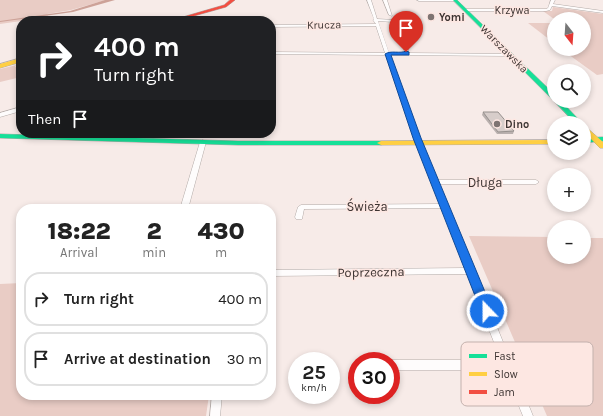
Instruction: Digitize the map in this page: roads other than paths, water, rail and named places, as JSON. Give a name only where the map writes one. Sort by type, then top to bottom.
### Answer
[{"type":"street","points":[[189,16],[226,6],[233,0]]},
{"type":"street","points":[[369,0],[387,54],[434,182],[499,342]]},
{"type":"street","points":[[385,0],[392,15]]},
{"type":"street","points":[[419,0],[455,0]]},
{"type":"street","name":"Warszawska","points":[[455,0],[547,91]]},
{"type":"street","points":[[553,0],[550,5],[603,12]]},
{"type":"street","name":"Krzywa","points":[[465,10],[544,10],[549,9],[550,5]]},
{"type":"street","points":[[376,22],[394,22],[407,54]]},
{"type":"street","name":"Krucza","points":[[276,26],[376,22]]},
{"type":"street","points":[[276,53],[510,55]]},
{"type":"street","points":[[0,66],[16,61]]},
{"type":"street","points":[[564,108],[572,116]]},
{"type":"street","points":[[0,115],[16,110]]},
{"type":"street","points":[[591,133],[601,140]]},
{"type":"street","points":[[0,136],[16,136]]},
{"type":"street","points":[[68,138],[203,142],[547,142]]},
{"type":"street","points":[[591,141],[601,140]]},
{"type":"street","points":[[185,204],[203,142]]},
{"type":"street","name":"Długa","points":[[434,182],[536,182]]},
{"type":"street","name":"Świeża","points":[[299,218],[301,207],[445,206]]},
{"type":"street","name":"Poprzeczna","points":[[276,273],[471,271]]},
{"type":"street","points":[[400,365],[461,365]]},
{"type":"street","points":[[215,416],[217,400]]},
{"type":"street","points":[[524,406],[528,416]]},
{"type":"place","name":"Yomi","points":[[431,17]]},
{"type":"place","name":"Dino","points":[[497,124]]}]
